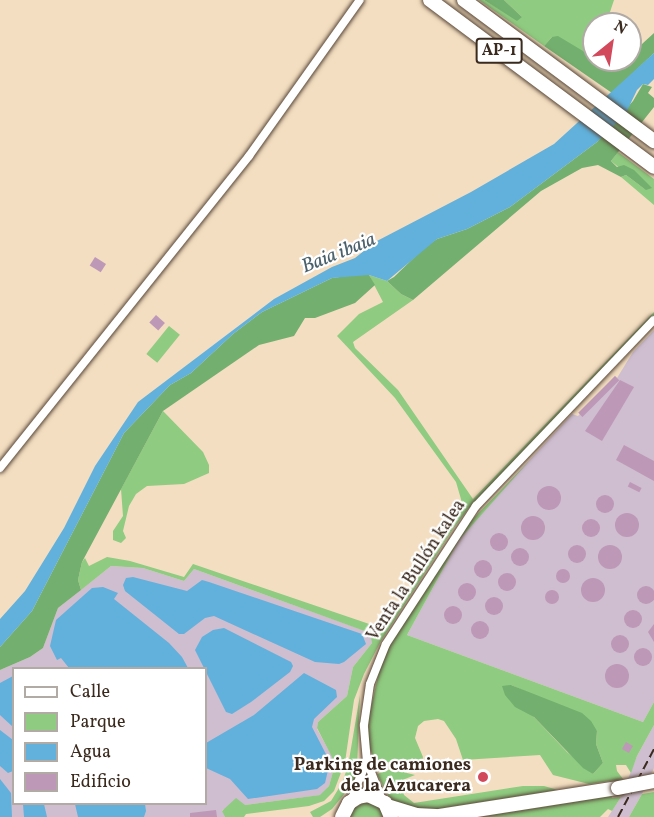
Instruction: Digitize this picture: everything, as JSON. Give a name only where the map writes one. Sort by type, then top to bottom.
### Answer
[{"type":"highway","name":"AP-1","points":[[430,0],[654,167]]},
{"type":"highway","name":"AP-1","points":[[464,0],[654,141]]},
{"type":"highway","points":[[333,817],[351,801],[368,795],[387,808],[416,815],[434,816],[654,782]]},
{"type":"highway","points":[[342,817],[351,801]]},
{"type":"street","points":[[0,468],[249,156],[360,0]]},
{"type":"street","name":"Venta la Bullón kalea","points":[[367,762],[364,725],[370,684],[378,662],[391,636],[458,531],[476,507],[654,320]]},
{"type":"street","points":[[351,801],[367,762]]},
{"type":"street","points":[[367,762],[387,808]]},
{"type":"shaded area","points":[[654,330],[654,702],[643,722],[407,635],[459,540],[473,521],[572,414],[578,416],[615,376],[617,378],[633,352]]},
{"type":"shaded area","points":[[111,566],[143,568],[184,581],[194,569],[371,633],[372,643],[353,667],[347,696],[318,722],[317,729],[332,756],[334,768],[329,786],[321,795],[222,810],[225,817],[0,817],[0,670],[30,657],[43,648],[58,608]]},
{"type":"shaded area","points":[[654,725],[654,768],[642,794],[629,817],[608,817],[621,797],[637,756]]},
{"type":"green space","points":[[479,0],[484,0],[506,13],[522,17],[504,0],[614,0],[610,12],[582,12],[582,51],[552,37],[544,46]]},
{"type":"green space","points":[[484,0],[504,0],[522,17],[517,21]]},
{"type":"green space","points":[[654,33],[654,53],[642,64],[642,44]]},
{"type":"green space","points":[[558,36],[582,50],[582,72],[634,72],[612,93],[544,46],[552,37]]},
{"type":"green space","points":[[643,84],[652,87],[648,93],[654,98],[654,107],[611,161],[617,167],[624,165],[634,170],[652,188],[646,190],[626,175],[621,177],[598,165],[582,168],[541,191],[413,300],[401,294],[387,281],[437,239],[467,229],[510,207],[597,142],[633,101]]},
{"type":"green space","points":[[618,152],[654,179],[654,205],[621,177],[626,175],[646,190],[611,161]]},
{"type":"green space","points":[[369,275],[387,281],[401,294],[413,300],[353,342],[355,348],[398,390],[473,499],[654,312],[654,316],[468,509],[453,529],[381,641],[364,674],[354,700],[345,762],[334,791],[324,801],[309,806],[246,814],[244,817],[225,817],[222,811],[236,798],[245,805],[320,795],[329,786],[334,768],[332,757],[317,728],[318,722],[347,696],[353,667],[372,643],[370,633],[194,569],[184,581],[143,568],[111,566],[81,590],[78,580],[82,562],[85,558],[89,566],[107,557],[130,561],[184,577],[193,564],[381,628],[392,620],[463,506],[456,482],[395,398],[337,336],[359,314],[383,302]]},
{"type":"green space","points":[[369,275],[375,285],[355,303],[315,318],[305,318],[294,336],[259,345],[163,411],[82,562],[78,580],[81,590],[58,608],[43,648],[30,657],[0,670],[0,647],[32,611],[124,433],[170,385],[191,373],[233,334],[262,312],[332,278]]},
{"type":"green space","points":[[169,326],[180,335],[157,363],[146,354]]},
{"type":"green space","points":[[163,411],[203,452],[209,465],[209,473],[184,484],[147,486],[136,494],[129,506],[123,531],[126,538],[121,543],[113,540],[113,531],[123,516],[121,489]]},
{"type":"green space","points":[[530,460],[459,540],[407,635],[643,722],[654,702],[654,725],[637,756],[631,773],[626,765],[616,765],[623,779],[589,784],[553,775],[540,755],[463,760],[456,739],[444,721],[438,719],[424,721],[418,726],[415,738],[423,757],[421,765],[416,768],[373,757],[369,745],[369,716],[381,663],[393,640],[467,525]],"holes":[[[511,685],[543,699],[597,731],[596,744],[603,763],[593,774],[567,752],[534,717]]]},
{"type":"green space","points":[[511,685],[582,713],[591,721],[597,731],[596,744],[603,763],[593,774],[583,768],[534,717],[515,707],[505,695],[502,686]]},
{"type":"green space","points":[[360,695],[357,768],[354,782],[332,809],[320,817],[313,817],[310,812],[331,801],[342,783],[348,766]]},
{"type":"green space","points":[[391,769],[415,775],[400,781],[404,795],[414,803],[523,786],[544,786],[558,790],[424,811],[396,803],[388,795],[377,774]]},
{"type":"green space","points":[[654,792],[654,817],[629,817],[642,794]]},
{"type":"green space","points":[[611,796],[612,798],[621,797],[612,811],[608,809],[600,817],[479,817]]},
{"type":"green space","points":[[366,802],[378,806],[385,817],[350,817],[354,808]]},
{"type":"water","points":[[654,53],[654,79],[637,90],[626,113],[597,142],[510,207],[467,229],[437,239],[387,281],[369,275],[332,278],[262,312],[233,334],[191,373],[170,385],[124,433],[32,611],[0,647],[0,619],[25,591],[64,528],[95,466],[138,402],[274,299],[332,267],[355,258],[375,242],[471,192],[554,144],[633,72],[642,72],[642,64]]},
{"type":"water","points":[[133,577],[187,591],[202,580],[209,582],[362,634],[366,644],[339,664],[315,662],[214,616],[205,618],[184,634],[179,634],[125,591],[123,585],[126,578]]},
{"type":"water","points":[[103,587],[118,593],[114,599],[169,643],[187,667],[68,667],[61,658],[57,660],[50,646],[56,620],[92,588]]},
{"type":"water","points":[[224,628],[291,662],[293,666],[290,672],[251,702],[232,714],[226,712],[207,674],[207,667],[204,667],[195,650],[202,637],[213,630]]},
{"type":"water","points":[[304,673],[336,690],[337,697],[314,719],[312,727],[330,762],[325,783],[317,789],[248,799],[230,779],[207,768],[207,742],[254,715]]},
{"type":"water","points":[[12,677],[12,726],[0,715],[0,683]]},
{"type":"water","points":[[0,730],[12,739],[12,771],[8,773],[0,766]]},
{"type":"water","points":[[0,779],[11,793],[12,817],[0,817]]},
{"type":"water","points":[[23,805],[44,805],[47,817],[24,817]]},
{"type":"water","points":[[75,805],[145,805],[146,811],[144,817],[78,817]]},
{"type":"building","points":[[95,257],[106,264],[101,272],[90,265]]},
{"type":"building","points":[[156,315],[165,323],[158,330],[149,322]]},
{"type":"building","points":[[615,376],[619,380],[582,417],[578,413]]},
{"type":"building","points":[[620,380],[634,387],[602,441],[585,431]]},
{"type":"building","points":[[624,445],[654,461],[654,481],[616,460]]},
{"type":"building","points":[[630,482],[642,488],[639,492],[628,486]]},
{"type":"building","points":[[549,486],[554,487],[560,493],[560,503],[554,509],[549,510],[544,509],[538,503],[537,498],[538,493],[544,487]]},
{"type":"building","points":[[601,495],[609,495],[614,500],[612,511],[601,513],[596,508],[596,500]]},
{"type":"building","points":[[627,513],[632,514],[638,520],[638,530],[632,536],[627,537],[622,536],[616,530],[615,525],[616,520],[622,514]]},
{"type":"building","points":[[533,516],[538,517],[544,523],[544,533],[538,539],[533,540],[528,539],[522,533],[521,528],[522,523],[528,517]]},
{"type":"building","points":[[587,519],[595,519],[600,524],[598,535],[587,537],[582,532],[582,524]]},
{"type":"building","points":[[495,533],[503,533],[508,538],[506,549],[495,551],[490,546],[490,538]]},
{"type":"building","points":[[573,545],[581,545],[586,550],[584,561],[573,563],[568,558],[568,550]]},
{"type":"building","points":[[610,545],[615,546],[621,552],[621,562],[615,568],[610,569],[605,568],[599,562],[598,557],[599,552],[605,546]]},
{"type":"building","points":[[516,548],[524,548],[529,553],[527,564],[516,566],[511,561],[511,553]]},
{"type":"building","points":[[479,560],[487,560],[492,565],[490,576],[479,578],[474,573],[474,565]]},
{"type":"building","points":[[560,569],[566,569],[570,576],[566,583],[560,583],[556,579],[556,573]]},
{"type":"building","points":[[503,573],[511,573],[516,578],[514,589],[503,591],[498,586],[498,578]]},
{"type":"building","points":[[593,578],[598,579],[604,585],[604,595],[598,601],[593,602],[588,601],[582,595],[581,590],[582,585],[588,579]]},
{"type":"building","points":[[463,583],[471,583],[476,588],[474,599],[463,601],[458,596],[458,588]]},
{"type":"building","points":[[646,586],[652,589],[655,595],[652,601],[646,604],[640,601],[637,595],[640,589]]},
{"type":"building","points":[[549,590],[555,590],[559,597],[555,604],[549,604],[545,600],[545,594]]},
{"type":"building","points":[[490,597],[498,597],[503,602],[501,613],[490,615],[485,610],[485,602]]},
{"type":"building","points":[[449,606],[457,606],[462,611],[460,622],[449,624],[444,619],[444,611]]},
{"type":"building","points":[[629,610],[637,610],[642,615],[640,626],[629,628],[624,623],[624,615]]},
{"type":"building","points":[[476,621],[484,621],[489,626],[487,637],[476,639],[471,634],[471,626]]},
{"type":"building","points":[[654,624],[654,642],[648,632]]},
{"type":"building","points":[[616,635],[624,635],[629,640],[627,651],[616,653],[611,648],[611,640]]},
{"type":"building","points":[[639,648],[647,648],[652,653],[650,664],[639,666],[634,661],[634,653]]},
{"type":"building","points":[[617,664],[622,665],[628,671],[628,681],[622,687],[617,688],[612,687],[606,681],[605,676],[606,671],[612,665]]},
{"type":"building","points":[[626,742],[633,746],[629,753],[622,749]]},
{"type":"building","points":[[216,810],[217,817],[190,817],[190,813]]},
{"type":"railway","points":[[618,817],[654,749]]},
{"type":"place","name":"Parking de camiones de la Azucarera","points":[[483,777]]},
{"type":"water label","name":"Baia ibaia","points":[[339,254]]}]
